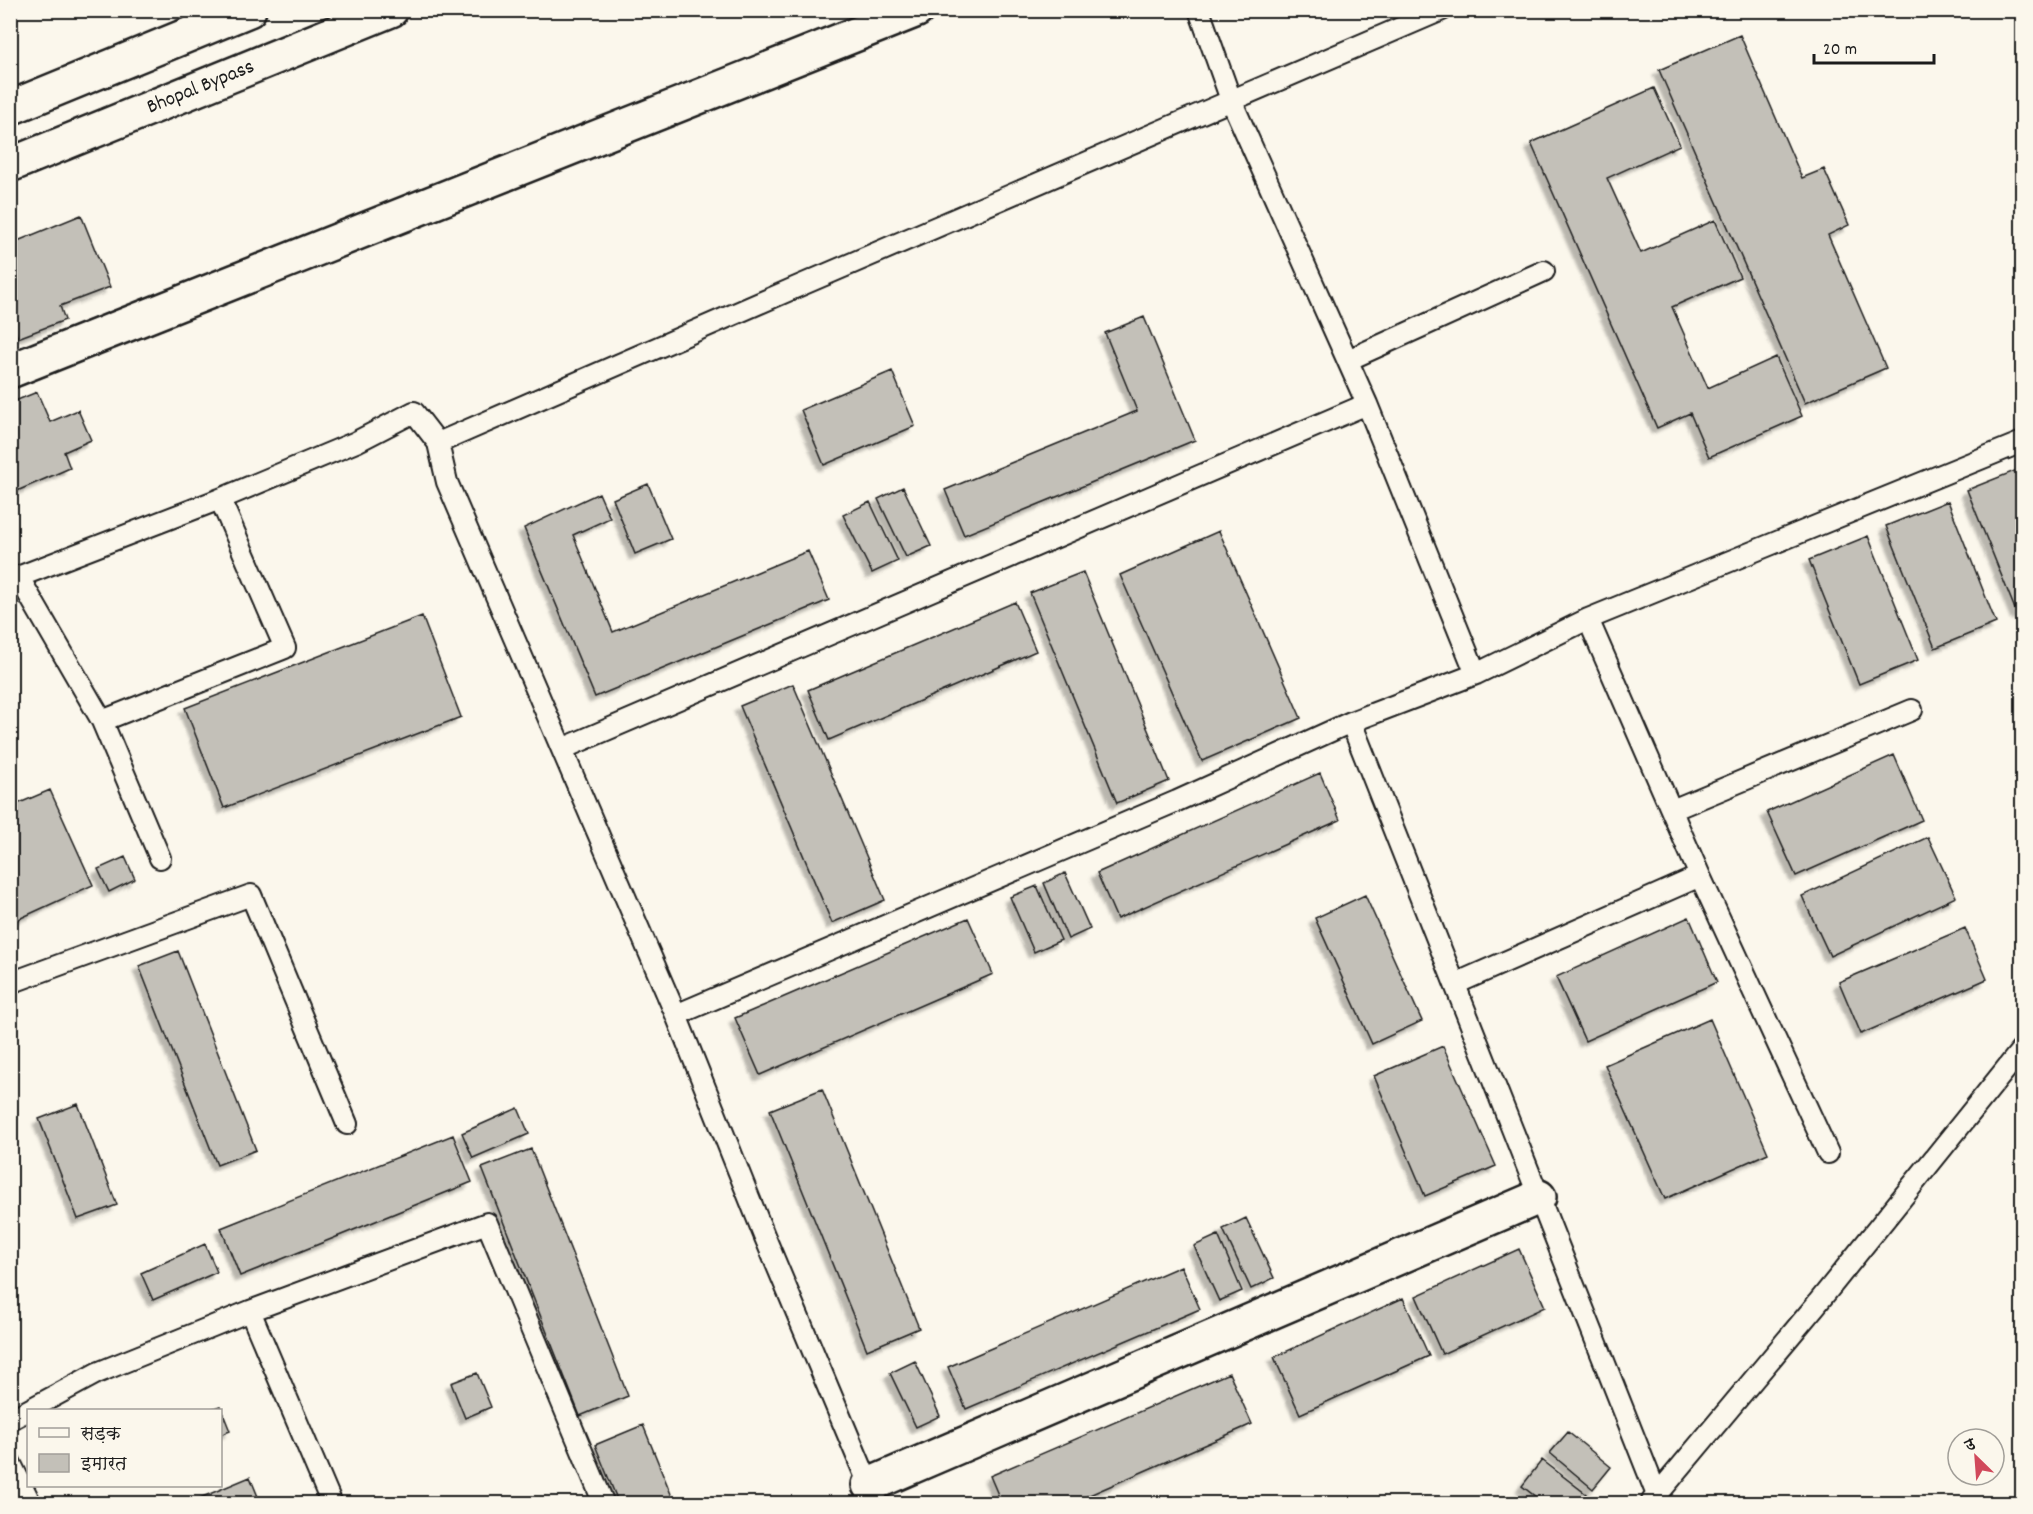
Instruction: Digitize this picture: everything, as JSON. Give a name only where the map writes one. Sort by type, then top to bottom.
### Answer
[{"type":"street","points":[[10,108],[249,10]]},
{"type":"street","name":"Bhopal Bypass","points":[[10,165],[392,10]]},
{"type":"street","points":[[10,371],[875,18],[917,10]]},
{"type":"street","points":[[873,1494],[1539,1197]]},
{"type":"lane","points":[[1199,10],[1231,100],[1367,404],[1476,674]]},
{"type":"lane","points":[[438,443],[1442,10]]},
{"type":"lane","points":[[1347,360],[1544,271]]},
{"type":"lane","points":[[562,749],[1367,404]]},
{"type":"lane","points":[[160,858],[102,721],[14,578],[220,500],[356,442],[414,412],[438,443],[447,482],[676,1015],[764,1235],[873,1494]]},
{"type":"lane","points":[[676,1015],[1177,801],[1351,722],[1476,674],[1588,619],[2022,442]]},
{"type":"lane","points":[[102,721],[285,648],[220,500]]},
{"type":"lane","points":[[1588,619],[1700,876],[1828,1153]]},
{"type":"lane","points":[[1672,810],[1912,710]]},
{"type":"lane","points":[[1351,722],[1539,1197],[1654,1499],[1816,1305],[2022,1049]]},
{"type":"lane","points":[[1455,984],[1700,876]]},
{"type":"lane","points":[[10,983],[251,895],[347,1124]]},
{"type":"lane","points":[[29,1409],[97,1373],[250,1311],[487,1222],[604,1503]]},
{"type":"lane","points":[[250,1311],[332,1503]]},
{"type":"lane","points":[[10,1419],[27,1410]]},
{"type":"lane","points":[[10,1462],[31,1503]]},
{"type":"building","points":[[1740,35],[1802,178],[1824,169],[1849,225],[1828,235],[1886,368],[1805,403],[1659,70]]},
{"type":"building","points":[[1654,88],[1680,145],[1607,178],[1641,253],[1715,220],[1740,277],[1672,307],[1708,388],[1776,357],[1802,416],[1709,457],[1690,413],[1657,428],[1531,143]]},
{"type":"building","points":[[81,215],[110,287],[60,306],[65,320],[18,338],[13,325],[10,326],[10,244]]},
{"type":"building","points":[[1144,317],[1195,440],[964,535],[945,490],[1137,411],[1105,333]]},
{"type":"building","points":[[892,371],[915,426],[824,465],[801,410]]},
{"type":"building","points":[[37,392],[50,422],[78,410],[91,440],[64,452],[70,468],[10,494],[10,403]]},
{"type":"building","points":[[2022,468],[2022,612],[2017,614],[1967,490]]},
{"type":"building","points":[[648,484],[671,539],[635,554],[613,499]]},
{"type":"building","points":[[903,487],[931,546],[906,557],[878,499]]},
{"type":"building","points":[[599,493],[610,518],[573,535],[613,632],[808,551],[829,600],[595,697],[524,528]]},
{"type":"building","points":[[1948,501],[1996,623],[1935,648],[1886,526]]},
{"type":"building","points":[[870,502],[898,561],[872,573],[843,515]]},
{"type":"building","points":[[1219,531],[1301,718],[1202,761],[1120,575]]},
{"type":"building","points":[[1868,536],[1918,660],[1859,684],[1809,560]]},
{"type":"building","points":[[1083,572],[1169,781],[1117,803],[1030,593]]},
{"type":"building","points":[[1015,602],[1036,651],[829,740],[808,690]]},
{"type":"building","points":[[422,616],[461,717],[224,808],[185,708]]},
{"type":"building","points":[[793,684],[885,900],[832,923],[740,706]]},
{"type":"building","points":[[1894,755],[1922,820],[1796,876],[1767,812]]},
{"type":"building","points":[[1320,773],[1340,820],[1117,919],[1097,873]]},
{"type":"building","points":[[50,790],[93,885],[10,923],[10,807]]},
{"type":"building","points":[[1928,837],[1956,897],[1830,956],[1802,896]]},
{"type":"building","points":[[125,857],[135,879],[109,892],[98,869]]},
{"type":"building","points":[[1065,873],[1090,929],[1068,939],[1044,883]]},
{"type":"building","points":[[1037,886],[1061,940],[1034,952],[1010,897]]},
{"type":"building","points":[[1365,895],[1422,1021],[1372,1044],[1315,918]]},
{"type":"building","points":[[1689,917],[1717,982],[1585,1041],[1556,977]]},
{"type":"building","points":[[968,918],[993,974],[760,1075],[735,1018]]},
{"type":"building","points":[[1965,928],[1987,979],[1861,1034],[1839,982]]},
{"type":"building","points":[[178,951],[256,1150],[217,1165],[139,966]]},
{"type":"building","points":[[1710,1019],[1768,1153],[1665,1199],[1605,1065]]},
{"type":"building","points":[[1443,1046],[1496,1166],[1425,1196],[1374,1076]]},
{"type":"building","points":[[822,1089],[919,1328],[867,1350],[770,1110]]},
{"type":"building","points":[[78,1104],[117,1205],[78,1219],[39,1119]]},
{"type":"building","points":[[518,1108],[529,1134],[473,1158],[462,1133]]},
{"type":"building","points":[[453,1135],[472,1182],[240,1276],[221,1228]]},
{"type":"building","points":[[531,1149],[628,1396],[580,1416],[482,1168]]},
{"type":"building","points":[[1246,1218],[1274,1278],[1251,1289],[1223,1229]]},
{"type":"building","points":[[1218,1235],[1242,1291],[1219,1301],[1194,1246]]},
{"type":"building","points":[[205,1244],[217,1272],[153,1300],[141,1273]]},
{"type":"building","points":[[1519,1249],[1545,1307],[1442,1354],[1416,1296]]},
{"type":"building","points":[[1181,1266],[1200,1309],[966,1409],[948,1367]]},
{"type":"building","points":[[1403,1298],[1429,1356],[1300,1414],[1274,1357]]},
{"type":"building","points":[[915,1361],[940,1416],[916,1427],[890,1373]]},
{"type":"building","points":[[477,1373],[491,1407],[465,1418],[451,1383]]},
{"type":"building","points":[[1229,1373],[1252,1424],[1069,1504],[1002,1504],[990,1476]]},
{"type":"building","points":[[222,1411],[230,1431],[222,1434]]},
{"type":"building","points":[[643,1425],[675,1504],[619,1504],[595,1445]]},
{"type":"building","points":[[1568,1432],[1611,1467],[1593,1489],[1550,1453]]},
{"type":"building","points":[[1542,1460],[1586,1494],[1578,1504],[1545,1504],[1522,1486]]},
{"type":"building","points":[[250,1477],[261,1504],[188,1504],[188,1503]]}]
